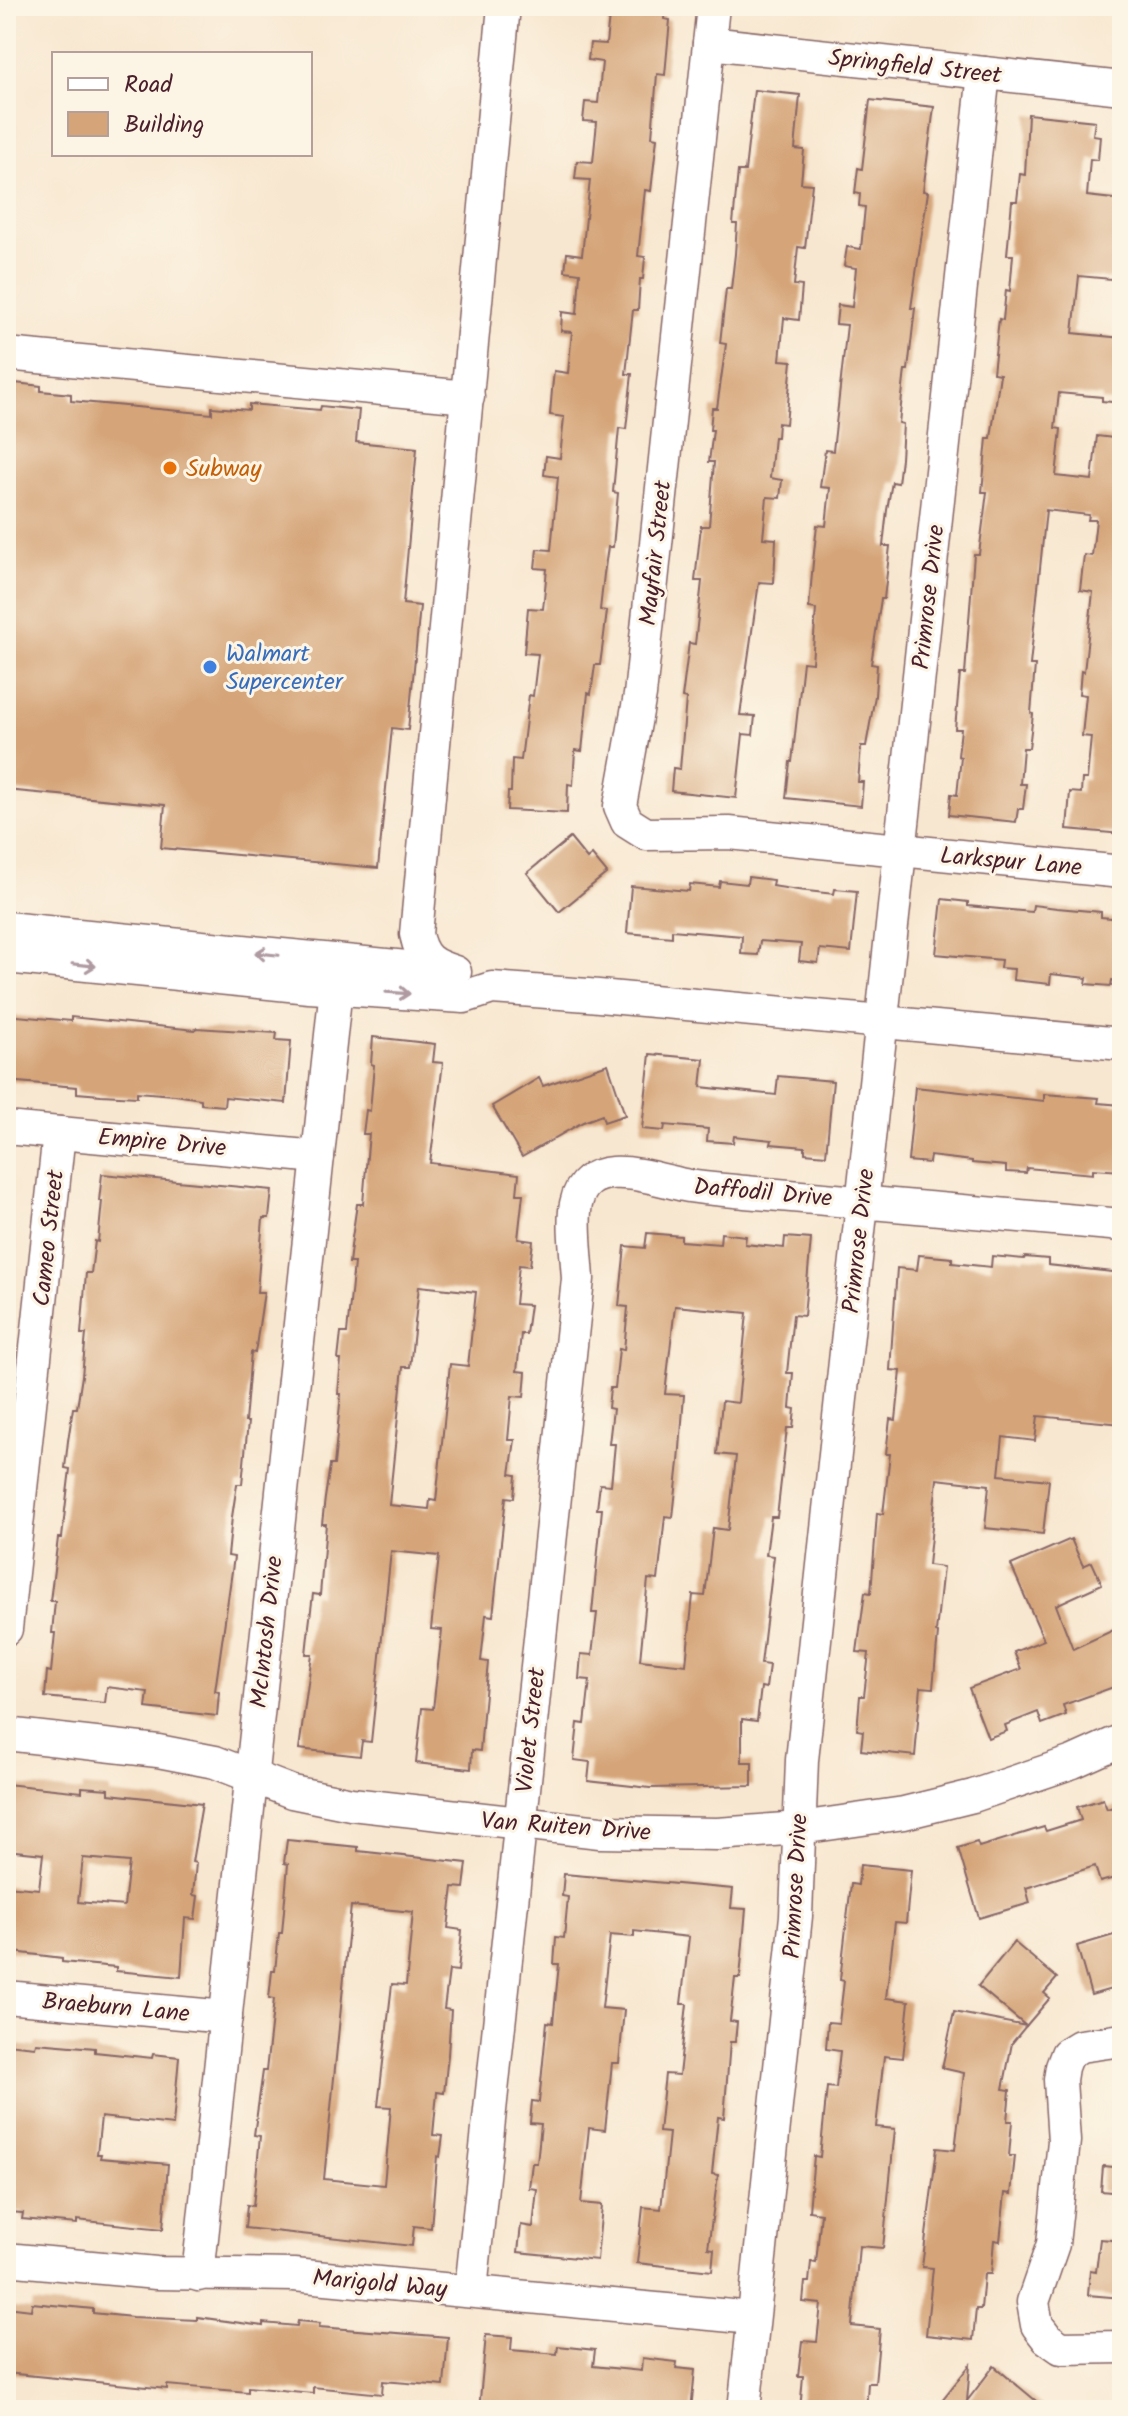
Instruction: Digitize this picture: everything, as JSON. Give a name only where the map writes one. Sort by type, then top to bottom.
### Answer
[{"type":"street","points":[[492,988],[466,974],[427,961],[420,952],[416,934],[504,6]]},
{"type":"street","name":"Mayfair Street","points":[[713,6],[640,695],[620,806],[627,822],[646,834],[729,833],[900,851]]},
{"type":"street","name":"Springfield Street","points":[[709,43],[1122,88]]},
{"type":"street","name":"Primrose Drive","points":[[744,2410],[796,1916],[802,1760],[984,73]]},
{"type":"street","points":[[6,354],[468,397]]},
{"type":"street","name":"Larkspur Lane","points":[[900,851],[1122,872]]},
{"type":"street","points":[[340,975],[380,957],[394,946],[402,934],[424,865]]},
{"type":"street","points":[[6,928],[340,975],[464,997],[492,988],[1122,1044]]},
{"type":"street","points":[[6,957],[340,975],[455,972]]},
{"type":"street","name":"McIntosh Drive","points":[[198,2275],[340,975]]},
{"type":"street","name":"Empire Drive","points":[[6,1128],[318,1157]]},
{"type":"street","name":"Cameo Street","points":[[6,1629],[19,1389],[59,1133]]},
{"type":"street","name":"Daffodil Drive","points":[[596,1176],[624,1172],[690,1186],[1122,1225]]},
{"type":"street","name":"Violet Street","points":[[471,2290],[578,1279],[576,1204],[584,1188],[596,1176]]},
{"type":"street","name":"Van Ruiten Drive","points":[[6,1734],[158,1751],[215,1762],[292,1792],[351,1804],[600,1832],[717,1834],[800,1828],[904,1813],[973,1796],[1073,1762],[1122,1740]]},
{"type":"street","name":"Braeburn Lane","points":[[6,1997],[226,2017]]},
{"type":"street","points":[[1122,2040],[1080,2046],[1067,2054],[1062,2067],[1064,2141],[1053,2244],[1033,2302],[1037,2325],[1047,2338],[1061,2348],[1122,2347]]},
{"type":"street","name":"Marigold Way","points":[[6,2259],[198,2275],[294,2275],[753,2318]]},
{"type":"building","points":[[610,6],[666,6],[664,19],[670,20],[665,75],[657,74],[652,137],[657,138],[651,191],[645,190],[638,256],[645,257],[638,310],[633,310],[630,337],[626,374],[632,374],[626,429],[619,428],[613,492],[618,493],[613,547],[608,547],[600,610],[607,611],[604,635],[600,665],[595,665],[591,694],[588,693],[582,751],[575,750],[573,785],[568,784],[567,813],[507,810],[512,759],[521,760],[538,654],[524,653],[528,608],[543,609],[547,569],[535,568],[537,549],[551,550],[558,477],[544,475],[546,456],[560,458],[564,417],[550,415],[552,390],[554,371],[568,373],[572,332],[561,331],[562,312],[577,314],[580,273],[565,271],[567,253],[582,255],[590,180],[575,179],[577,161],[593,162],[597,122],[583,121],[585,102],[598,103],[602,62],[588,60],[590,43],[606,44]]},
{"type":"building","points":[[754,90],[800,95],[795,149],[804,150],[801,183],[812,184],[805,248],[798,247],[794,285],[802,286],[799,320],[784,318],[780,360],[792,361],[786,424],[778,423],[770,478],[782,480],[780,498],[767,497],[763,538],[776,539],[774,583],[759,582],[740,715],[755,716],[753,735],[743,734],[736,798],[671,791],[673,768],[680,769],[686,699],[682,698],[689,643],[695,644],[702,581],[695,581],[701,526],[709,526],[714,462],[709,462],[712,408],[717,408],[726,344],[720,343],[726,289],[731,289],[735,254],[737,224],[733,224],[738,171],[745,171]]},
{"type":"building","points":[[870,100],[934,107],[923,191],[928,192],[911,308],[915,308],[899,423],[903,424],[901,459],[898,483],[892,482],[887,510],[883,546],[890,546],[884,599],[881,599],[871,664],[877,665],[875,696],[866,746],[861,746],[858,782],[863,782],[861,806],[786,798],[803,662],[812,663],[816,609],[809,608],[813,562],[817,525],[826,526],[830,488],[820,487],[825,450],[833,451],[847,325],[836,324],[838,305],[852,307],[856,268],[844,266],[847,247],[861,249],[865,207],[859,206],[860,194],[855,193],[858,168],[862,169]]},
{"type":"building","points":[[1028,114],[1095,121],[1093,135],[1100,136],[1098,160],[1090,159],[1087,196],[1122,200],[1122,280],[1079,276],[1073,333],[1122,338],[1122,403],[1102,401],[1102,397],[1059,393],[1055,428],[1061,429],[1056,476],[1092,480],[1097,436],[1122,439],[1122,834],[1067,829],[1070,792],[1081,793],[1082,779],[1087,779],[1091,737],[1082,736],[1086,695],[1079,694],[1093,592],[1080,590],[1084,555],[1092,556],[1096,520],[1088,520],[1089,515],[1046,510],[1030,665],[1035,665],[1033,714],[1029,748],[1023,748],[1020,784],[1026,784],[1023,809],[1018,809],[1016,822],[949,815],[951,794],[957,795],[961,729],[955,729],[960,674],[965,674],[974,554],[979,554],[987,492],[982,492],[987,438],[991,438],[1000,374],[993,373],[999,319],[1003,320],[1006,290],[1010,291],[1013,255],[1007,255],[1012,201],[1017,201],[1020,174],[1025,175]]},
{"type":"building","name":"Walmart Supercenter","points":[[6,382],[41,386],[41,391],[71,394],[71,401],[212,414],[212,407],[249,410],[249,404],[359,410],[356,442],[417,448],[403,604],[420,606],[408,730],[392,728],[378,868],[161,848],[165,805],[6,790]]},
{"type":"building","points":[[570,838],[587,859],[592,855],[607,873],[559,912],[527,873]]},
{"type":"building","points":[[748,877],[773,880],[772,886],[798,890],[834,894],[835,889],[857,891],[851,952],[820,949],[818,963],[799,961],[801,944],[760,941],[758,955],[741,954],[742,936],[672,930],[672,937],[627,933],[631,886],[689,891],[690,884],[719,887],[720,881],[747,884]]},
{"type":"building","points":[[942,899],[968,902],[968,906],[1032,912],[1033,905],[1101,912],[1101,917],[1122,919],[1122,981],[1112,980],[1111,986],[1086,984],[1087,978],[1051,974],[1050,984],[1013,980],[1014,969],[1000,968],[1001,960],[936,954]]},
{"type":"building","points":[[6,1015],[71,1021],[71,1017],[195,1030],[277,1033],[276,1040],[291,1041],[286,1103],[225,1097],[224,1106],[201,1104],[201,1099],[175,1095],[137,1092],[137,1097],[101,1095],[77,1093],[77,1087],[6,1081]]},
{"type":"building","points":[[373,1037],[435,1044],[433,1062],[443,1063],[430,1163],[519,1174],[517,1194],[523,1194],[518,1239],[533,1241],[530,1266],[519,1265],[515,1304],[530,1305],[526,1334],[521,1334],[517,1371],[526,1372],[524,1397],[512,1396],[508,1440],[515,1440],[510,1474],[516,1475],[514,1498],[506,1497],[493,1616],[486,1615],[481,1661],[488,1662],[480,1751],[472,1750],[471,1769],[416,1763],[422,1708],[433,1709],[442,1630],[431,1629],[439,1556],[391,1551],[371,1742],[362,1741],[360,1756],[299,1749],[312,1654],[306,1654],[309,1626],[313,1594],[320,1595],[326,1524],[322,1524],[330,1465],[334,1465],[341,1394],[338,1394],[341,1360],[338,1360],[341,1333],[347,1333],[354,1263],[349,1263],[357,1204],[363,1204],[369,1134],[363,1134],[366,1110],[370,1111],[374,1065],[371,1064]],"holes":[[[419,1286],[476,1292],[468,1366],[450,1364],[436,1501],[430,1500],[429,1509],[389,1505],[403,1367],[410,1367]]]},
{"type":"building","points":[[650,1054],[704,1059],[701,1087],[776,1095],[778,1076],[833,1081],[826,1155],[805,1153],[805,1147],[771,1144],[772,1140],[734,1136],[733,1143],[707,1141],[708,1129],[665,1125],[664,1131],[642,1129]]},
{"type":"building","points":[[608,1064],[625,1115],[604,1122],[602,1115],[583,1122],[522,1157],[492,1106],[539,1078],[543,1086]]},
{"type":"building","points":[[915,1087],[1044,1101],[1044,1094],[1099,1098],[1098,1103],[1122,1105],[1122,1171],[1093,1169],[1093,1174],[1027,1168],[1026,1173],[1006,1172],[1006,1166],[930,1156],[929,1163],[908,1161]]},
{"type":"building","points":[[102,1174],[272,1190],[269,1218],[263,1218],[257,1292],[264,1292],[255,1353],[251,1352],[242,1484],[237,1484],[232,1517],[228,1556],[234,1557],[215,1691],[219,1692],[217,1716],[146,1708],[148,1692],[107,1687],[105,1703],[45,1697],[55,1633],[52,1633],[55,1601],[50,1601],[58,1538],[62,1538],[70,1469],[65,1468],[68,1441],[82,1376],[86,1334],[81,1334],[86,1273],[91,1273],[95,1241],[98,1242]]},
{"type":"building","points":[[647,1233],[681,1236],[681,1241],[720,1244],[721,1233],[746,1236],[745,1244],[784,1248],[785,1237],[811,1239],[804,1316],[793,1315],[787,1373],[793,1373],[790,1408],[795,1409],[793,1428],[787,1428],[777,1517],[771,1517],[766,1555],[774,1556],[761,1664],[769,1665],[766,1688],[761,1687],[757,1721],[742,1719],[742,1762],[752,1762],[752,1786],[650,1788],[588,1781],[590,1762],[574,1760],[578,1723],[585,1724],[590,1680],[579,1679],[581,1654],[592,1655],[597,1613],[592,1613],[602,1509],[597,1509],[600,1484],[611,1485],[615,1444],[609,1444],[613,1409],[608,1408],[610,1388],[615,1388],[619,1349],[624,1350],[628,1307],[619,1306],[625,1246],[645,1248]],"holes":[[[675,1306],[747,1313],[738,1403],[722,1401],[717,1454],[736,1456],[728,1530],[713,1528],[705,1596],[693,1595],[686,1665],[640,1660],[648,1579],[658,1580],[665,1516],[673,1517],[679,1462],[684,1395],[665,1394]]]},
{"type":"building","points":[[919,1255],[952,1258],[952,1263],[991,1267],[992,1256],[1048,1259],[1048,1265],[1122,1273],[1122,1424],[1038,1416],[1035,1441],[1003,1437],[999,1475],[1049,1480],[1043,1534],[985,1528],[989,1485],[937,1479],[928,1565],[943,1567],[938,1633],[933,1688],[921,1687],[915,1756],[861,1750],[863,1731],[857,1730],[869,1653],[857,1652],[865,1592],[871,1593],[877,1513],[883,1514],[890,1454],[886,1454],[890,1419],[896,1420],[901,1371],[890,1370],[897,1268],[917,1270]]},
{"type":"building","points":[[1071,1539],[1083,1566],[1092,1562],[1102,1584],[1056,1605],[1073,1649],[1122,1626],[1122,1684],[1063,1705],[1066,1715],[1042,1724],[1038,1712],[1005,1725],[1007,1731],[988,1738],[969,1688],[1021,1669],[1014,1652],[1044,1640],[1011,1565]]},
{"type":"building","points":[[6,1784],[82,1792],[82,1787],[109,1789],[109,1794],[202,1804],[192,1862],[196,1863],[193,1895],[198,1896],[195,1919],[185,1918],[181,1977],[116,1971],[116,1967],[62,1962],[62,1958],[6,1951],[6,1886],[39,1889],[43,1854],[6,1850]],"holes":[[[83,1858],[129,1862],[124,1906],[78,1902]]]},
{"type":"building","points":[[1103,1799],[1107,1809],[1122,1804],[1122,1876],[1100,1882],[1095,1866],[1026,1888],[1030,1903],[979,1918],[958,1848],[977,1842],[979,1847],[1044,1827],[1046,1831],[1081,1820],[1077,1807]]},
{"type":"building","points":[[287,1840],[467,1863],[464,1888],[453,1887],[448,1928],[462,1930],[458,1971],[449,1970],[444,2009],[451,2010],[444,2093],[437,2092],[433,2135],[443,2136],[440,2157],[437,2156],[431,2228],[414,2226],[412,2246],[245,2228],[247,2205],[253,2206],[256,2178],[260,2136],[254,2135],[263,2071],[266,2071],[274,1999],[269,1998],[272,1971],[275,1971],[279,1933],[282,1933],[288,1864],[284,1863]],"holes":[[[351,1906],[413,1912],[406,1985],[392,1984],[378,2106],[391,2107],[384,2185],[324,2179]]]},
{"type":"building","points":[[860,1865],[911,1870],[906,1923],[895,1922],[886,1998],[909,2001],[903,2058],[884,2056],[876,2127],[895,2129],[883,2248],[859,2246],[852,2326],[880,2329],[875,2383],[868,2383],[866,2410],[800,2410],[803,2376],[798,2376],[802,2341],[817,2342],[821,2304],[803,2302],[811,2262],[816,2263],[821,2213],[809,2211],[814,2156],[820,2157],[827,2087],[836,2088],[840,2051],[826,2049],[828,2022],[839,2023],[844,1981],[840,1980],[851,1884],[858,1885]]},
{"type":"building","points":[[564,1874],[733,1889],[731,1908],[746,1909],[740,1978],[735,1978],[730,2021],[737,2022],[735,2042],[730,2042],[724,2118],[718,2117],[712,2174],[718,2175],[708,2248],[714,2249],[712,2271],[637,2263],[643,2207],[661,2209],[669,2133],[659,2132],[665,2074],[679,2075],[687,2004],[681,2004],[689,1937],[634,1931],[634,1937],[610,1935],[602,2008],[624,2010],[619,2063],[612,2063],[605,2130],[589,2128],[581,2203],[602,2205],[597,2260],[518,2252],[521,2225],[533,2227],[537,2189],[529,2188],[532,2163],[537,2163],[541,2124],[530,2123],[532,2101],[539,2102],[547,2022],[553,2023],[559,1964],[554,1964],[556,1937],[564,1938],[568,1897],[562,1896]]},
{"type":"building","points":[[1117,1934],[1122,1953],[1122,1986],[1091,1995],[1077,1946]]},
{"type":"building","points":[[1014,1942],[1057,1978],[1044,1993],[1050,1998],[1026,2026],[978,1986]]},
{"type":"building","points":[[954,2012],[1026,2026],[1012,2043],[1003,2089],[1010,2090],[1007,2121],[1012,2121],[1009,2156],[1015,2156],[1011,2194],[1005,2193],[1000,2241],[994,2240],[991,2274],[984,2274],[981,2309],[976,2309],[973,2340],[926,2335],[933,2268],[922,2267],[937,2148],[955,2150],[964,2073],[942,2068]]},
{"type":"building","points":[[36,2043],[95,2048],[95,2052],[152,2058],[153,2054],[179,2057],[173,2125],[101,2117],[97,2154],[101,2154],[100,2158],[168,2164],[163,2229],[77,2220],[77,2224],[22,2219],[23,2213],[6,2212],[6,2044],[35,2047]]},
{"type":"building","points":[[1103,2166],[1122,2168],[1122,2193],[1101,2191]]},
{"type":"building","points":[[1100,2239],[1122,2241],[1122,2298],[1088,2295],[1090,2271],[1096,2272]]},
{"type":"building","points":[[32,2303],[93,2309],[93,2313],[132,2317],[197,2320],[197,2317],[263,2326],[263,2323],[297,2326],[298,2321],[320,2323],[319,2327],[448,2337],[444,2386],[383,2381],[382,2394],[313,2387],[313,2393],[248,2387],[248,2392],[167,2385],[167,2389],[6,2373],[6,2307],[31,2310]]},
{"type":"building","points":[[486,2335],[512,2337],[511,2350],[557,2354],[558,2346],[595,2350],[593,2366],[641,2371],[642,2358],[677,2362],[676,2368],[695,2370],[691,2410],[479,2410]]},
{"type":"building","points":[[970,2365],[967,2401],[994,2366],[1047,2410],[934,2410]]},
{"type":"place","name":"Subway","points":[[170,468]]},
{"type":"place","name":"Walmart Supercenter","points":[[210,667]]}]
